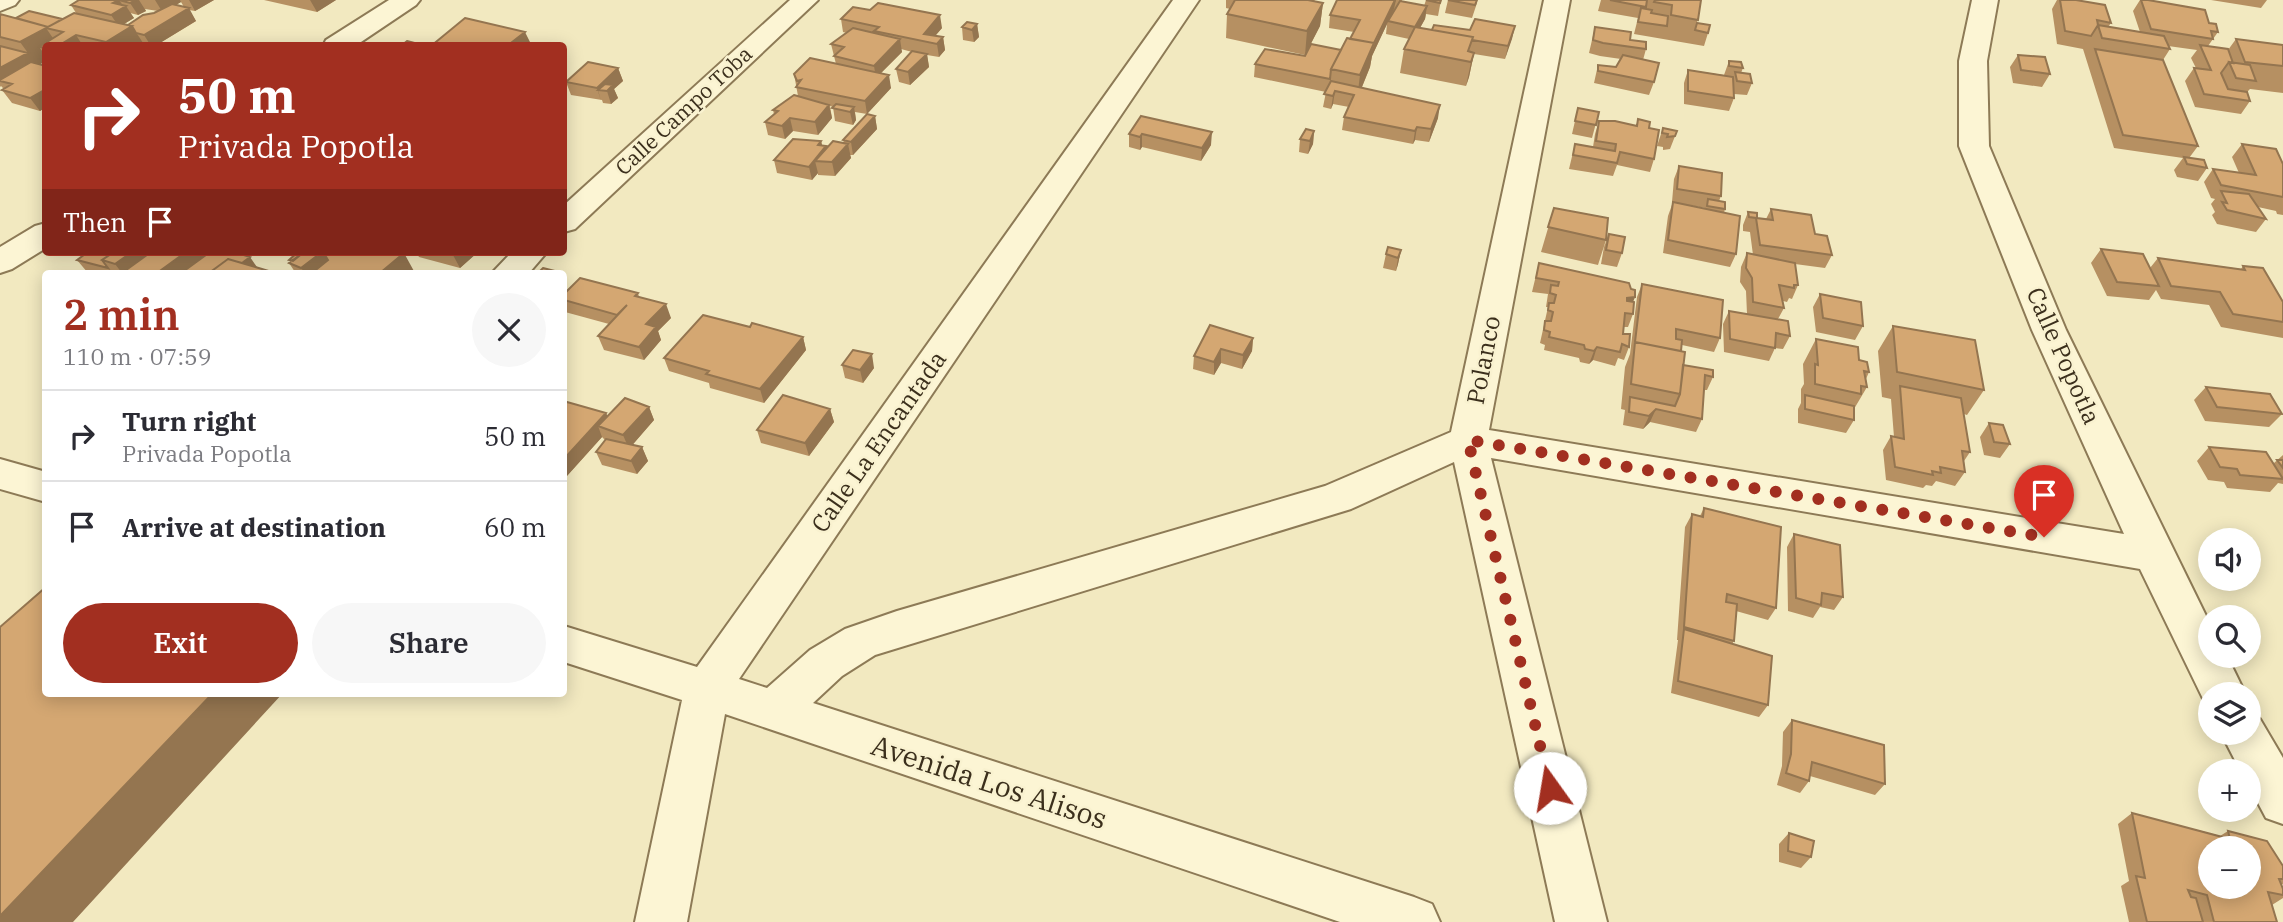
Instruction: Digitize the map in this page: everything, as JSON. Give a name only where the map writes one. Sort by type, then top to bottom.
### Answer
[{"type":"street","points":[[0,3],[6,0]]},
{"type":"street","points":[[342,42],[407,0]]},
{"type":"street","name":"Calle Campo Toba","points":[[567,219],[805,0]]},
{"type":"street","name":"Calle La Encantada","points":[[661,922],[707,689],[1186,0]]},
{"type":"street","name":"Polanco","points":[[1558,0],[1468,440],[1581,922]]},
{"type":"street","name":"Calle Popotla","points":[[1985,0],[1973,61],[1974,146],[2049,330],[2154,555],[2218,682]]},
{"type":"street","points":[[0,262],[42,236]]},
{"type":"street","points":[[512,270],[527,256]]},
{"type":"street","points":[[774,710],[826,663],[860,642],[1337,498],[1468,440],[2154,555]]},
{"type":"street","points":[[0,474],[42,486]]},
{"type":"street","name":"Avenida Los Alisos","points":[[567,645],[774,710],[1414,922]]},
{"type":"street","points":[[2251,745],[2283,802]]},
{"type":"building","points":[[79,0],[119,0],[113,3],[126,6],[111,15],[71,5]]},
{"type":"building","points":[[1235,0],[1308,0],[1323,3],[1307,31],[1227,14]]},
{"type":"building","points":[[1337,0],[1395,0],[1374,43],[1350,39],[1360,20],[1330,15]]},
{"type":"building","points":[[1448,0],[1477,0],[1475,5]]},
{"type":"building","points":[[1610,0],[1647,0],[1646,7]]},
{"type":"building","points":[[1701,0],[1698,20],[1671,15],[1672,5],[1654,2]]},
{"type":"building","points":[[2060,0],[2105,5],[2111,23],[2097,20],[2099,29],[2098,25],[2091,36],[2065,31]]},
{"type":"building","points":[[2141,0],[2205,10],[2209,23],[2216,24],[2218,32],[2211,31],[2213,39],[2151,29]]},
{"type":"building","points":[[1400,1],[1427,6],[1415,27],[1388,21]]},
{"type":"building","points":[[878,3],[940,15],[924,34],[943,37],[937,44],[874,31],[879,27],[841,19],[853,7],[870,10]]},
{"type":"building","points":[[172,4],[189,8],[144,35],[136,33],[132,26],[128,25],[143,15]]},
{"type":"building","points":[[1641,8],[1668,16],[1667,26],[1638,22]]},
{"type":"building","points":[[29,11],[62,19],[48,27],[16,18]]},
{"type":"building","points":[[74,13],[132,26],[106,42],[76,35],[65,42],[47,42],[63,32],[46,28],[20,42],[0,37],[0,14],[48,27]]},
{"type":"building","points":[[465,18],[525,32],[512,42],[436,42]]},
{"type":"building","points":[[1475,19],[1515,26],[1508,46],[1432,30],[1434,25],[1470,30]]},
{"type":"building","points":[[967,22],[977,24],[972,30],[962,27]]},
{"type":"building","points":[[1697,23],[1710,25],[1708,33],[1695,30]]},
{"type":"building","points":[[2098,25],[2164,36],[2170,49],[2102,38]]},
{"type":"building","points":[[1415,27],[1473,37],[1468,51],[1474,53],[1471,62],[1404,49]]},
{"type":"building","points":[[1595,27],[1631,32],[1630,40],[1646,42],[1646,49],[1593,40]]},
{"type":"building","points":[[853,28],[900,39],[874,66],[834,56],[844,47],[831,44]]},
{"type":"building","points":[[1347,38],[1374,43],[1360,75],[1331,69]]},
{"type":"building","points":[[2236,39],[2283,45],[2283,66],[2245,62]]},
{"type":"building","points":[[1311,44],[1341,50],[1331,69],[1330,79],[1255,64],[1265,49],[1305,56]]},
{"type":"building","points":[[2200,45],[2228,49],[2233,63],[2229,62],[2221,73],[2228,89],[2247,92],[2250,101],[2204,94],[2194,68],[2211,70]]},
{"type":"building","points":[[0,46],[28,53],[0,68]]},
{"type":"building","points":[[2095,49],[2163,60],[2198,146],[2123,135]]},
{"type":"building","points":[[912,51],[927,54],[908,72],[896,69]]},
{"type":"building","points":[[1623,55],[1659,63],[1654,82],[1598,71],[1598,65],[1616,67]]},
{"type":"building","points":[[2018,55],[2045,57],[2050,74],[2021,70]]},
{"type":"building","points":[[810,58],[889,75],[865,101],[796,87],[801,80],[797,81],[794,74]]},
{"type":"building","points":[[1729,61],[1741,62],[1743,68],[1729,66]]},
{"type":"building","points":[[31,62],[42,65],[42,91],[30,98],[2,90],[12,84],[0,80]]},
{"type":"building","points":[[588,62],[618,68],[597,88],[567,81]]},
{"type":"building","points":[[2229,62],[2250,65],[2256,81],[2236,78]]},
{"type":"building","points":[[1688,70],[1733,77],[1734,98],[1688,91]]},
{"type":"building","points":[[1735,72],[1750,74],[1752,83],[1737,81]]},
{"type":"building","points":[[1331,81],[1440,105],[1431,129],[1417,127],[1415,131],[1344,117],[1354,95],[1335,91],[1333,96],[1324,94]]},
{"type":"building","points":[[605,84],[613,85],[607,91],[598,90]]},
{"type":"building","points":[[794,95],[829,105],[815,122],[790,118],[782,126],[765,122],[778,111],[773,110]]},
{"type":"building","points":[[836,104],[854,107],[850,112],[832,108]]},
{"type":"building","points":[[1578,108],[1599,112],[1596,125],[1575,121]]},
{"type":"building","points":[[867,114],[875,116],[851,142],[843,140]]},
{"type":"building","points":[[1141,116],[1212,132],[1202,148],[1142,134],[1140,137],[1129,134]]},
{"type":"building","points":[[1638,119],[1650,122],[1649,128],[1659,130],[1654,159],[1620,152],[1617,163],[1573,155],[1575,144],[1615,151],[1616,144],[1596,141],[1599,121],[1637,126]]},
{"type":"building","points":[[1663,128],[1677,131],[1675,136],[1667,137],[1668,134],[1662,133]]},
{"type":"building","points":[[1306,129],[1314,131],[1310,141],[1300,139]]},
{"type":"building","points":[[793,139],[821,141],[818,145],[826,146],[809,167],[774,160]]},
{"type":"building","points":[[833,141],[848,144],[832,162],[815,161]]},
{"type":"building","points":[[2242,144],[2276,149],[2283,164],[2283,197],[2221,185],[2213,169],[2256,175]]},
{"type":"building","points":[[2184,157],[2204,160],[2207,168],[2187,164]]},
{"type":"building","points":[[1679,166],[1722,173],[1721,196],[1677,189]]},
{"type":"building","points":[[2221,191],[2249,194],[2266,219],[2227,210],[2222,202],[2227,203]]},
{"type":"building","points":[[1708,199],[1725,202],[1725,209],[1707,206]]},
{"type":"building","points":[[1673,202],[1740,216],[1736,254],[1668,240]]},
{"type":"building","points":[[1554,208],[1608,218],[1606,240],[1548,227]]},
{"type":"building","points":[[1771,209],[1811,215],[1815,234],[1827,236],[1832,255],[1760,245],[1756,218],[1749,217],[1748,212],[1757,213],[1757,218],[1773,220]]},
{"type":"building","points":[[1609,234],[1625,237],[1622,253],[1606,250]]},
{"type":"building","points":[[1388,247],[1401,250],[1398,258],[1386,254]]},
{"type":"building","points":[[2101,249],[2143,254],[2159,286],[2117,282]]},
{"type":"building","points":[[1747,253],[1795,263],[1798,285],[1794,285],[1794,288],[1779,285],[1784,308],[1753,302],[1752,278],[1746,268]]},
{"type":"building","points":[[82,256],[108,256],[102,260],[108,268],[77,260]]},
{"type":"building","points":[[108,256],[126,256],[115,264],[102,260]]},
{"type":"building","points":[[145,256],[180,256],[161,270],[126,270]]},
{"type":"building","points":[[205,256],[250,257],[242,263],[228,259],[213,270],[185,270]]},
{"type":"building","points":[[299,256],[317,256],[301,268],[289,263]]},
{"type":"building","points":[[326,256],[400,256],[384,270],[316,270],[328,260]]},
{"type":"building","points":[[2158,258],[2245,270],[2243,266],[2263,268],[2283,302],[2283,322],[2233,314],[2220,292],[2171,286]]},
{"type":"building","points":[[228,259],[266,270],[213,270]]},
{"type":"building","points":[[1539,263],[1629,283],[1631,289],[1635,290],[1635,297],[1627,298],[1627,301],[1634,302],[1633,314],[1625,313],[1623,334],[1630,334],[1629,347],[1622,344],[1620,352],[1597,347],[1594,351],[1585,349],[1584,345],[1549,337],[1550,332],[1544,330],[1545,321],[1551,321],[1553,312],[1548,310],[1549,303],[1554,303],[1556,295],[1550,293],[1551,285],[1558,286],[1559,282],[1536,278]]},
{"type":"building","points":[[580,278],[638,293],[635,296],[666,304],[646,324],[656,327],[639,347],[598,336],[627,305],[617,315],[567,301],[567,291]]},
{"type":"building","points":[[1642,284],[1723,300],[1720,338],[1676,329],[1676,339],[1682,340],[1681,351],[1635,342]]},
{"type":"building","points":[[1820,294],[1861,302],[1863,326],[1823,318]]},
{"type":"building","points":[[1729,311],[1788,321],[1790,336],[1776,333],[1775,348],[1730,339]]},
{"type":"building","points":[[703,315],[750,327],[752,323],[803,337],[760,389],[706,374],[709,371],[664,358]]},
{"type":"building","points":[[1210,325],[1253,338],[1243,355],[1221,349],[1214,362],[1194,356]]},
{"type":"building","points":[[1893,326],[1975,340],[1984,390],[1897,372]]},
{"type":"building","points":[[1816,339],[1858,347],[1859,360],[1867,362],[1869,372],[1864,371],[1867,387],[1861,386],[1861,394],[1815,384],[1815,364],[1818,365]]},
{"type":"building","points":[[1635,342],[1685,352],[1680,394],[1631,384]]},
{"type":"building","points":[[853,350],[872,354],[860,370],[842,365]]},
{"type":"building","points":[[1683,365],[1713,370],[1713,377],[1705,375],[1702,419],[1656,409],[1649,416],[1629,412],[1630,397],[1675,406],[1680,394]]},
{"type":"building","points":[[1900,386],[1961,398],[1970,452],[1962,451],[1965,472],[1940,467],[1941,473],[1932,471],[1933,475],[1895,467],[1891,436],[1904,439]]},
{"type":"building","points":[[2206,387],[2270,394],[2282,414],[2217,407]]},
{"type":"building","points":[[783,395],[830,409],[805,443],[757,430]]},
{"type":"building","points":[[1805,395],[1854,406],[1854,420],[1805,409]]},
{"type":"building","points":[[625,398],[649,407],[623,435],[598,426]]},
{"type":"building","points":[[567,402],[606,413],[567,456]]},
{"type":"building","points":[[1989,423],[2003,425],[2010,444],[1994,442]]},
{"type":"building","points":[[606,439],[642,447],[631,461],[596,452]]},
{"type":"building","points":[[2209,447],[2266,452],[2283,479],[2240,475],[2237,469],[2220,467]]},
{"type":"building","points":[[1704,508],[1781,527],[1776,608],[1727,594],[1726,602],[1737,604],[1734,641],[1684,627],[1692,514],[1703,517]]},
{"type":"building","points":[[1794,534],[1840,545],[1843,597],[1822,593],[1821,605],[1796,598]]},
{"type":"building","points":[[42,590],[42,697],[209,697],[0,916],[0,627]]},
{"type":"building","points":[[1684,629],[1772,656],[1768,705],[1678,681]]},
{"type":"building","points":[[1792,720],[1884,745],[1885,784],[1812,762],[1809,781],[1786,773],[1791,754]]},
{"type":"building","points":[[2132,813],[2219,836],[2198,836],[2198,893],[2188,890],[2191,897],[2196,898],[2203,922],[2147,922],[2136,876],[2145,878]]},
{"type":"building","points":[[2228,831],[2248,836],[2229,836]]},
{"type":"building","points":[[1789,833],[1814,841],[1811,857],[1788,851]]},
{"type":"building","points":[[2261,839],[2267,841],[2283,866],[2283,879],[2279,879],[2283,895],[2268,892],[2277,922],[2214,922],[2208,899],[2261,899]]},
{"type":"route","points":[[1550,788],[1468,440],[2044,537]]}]
